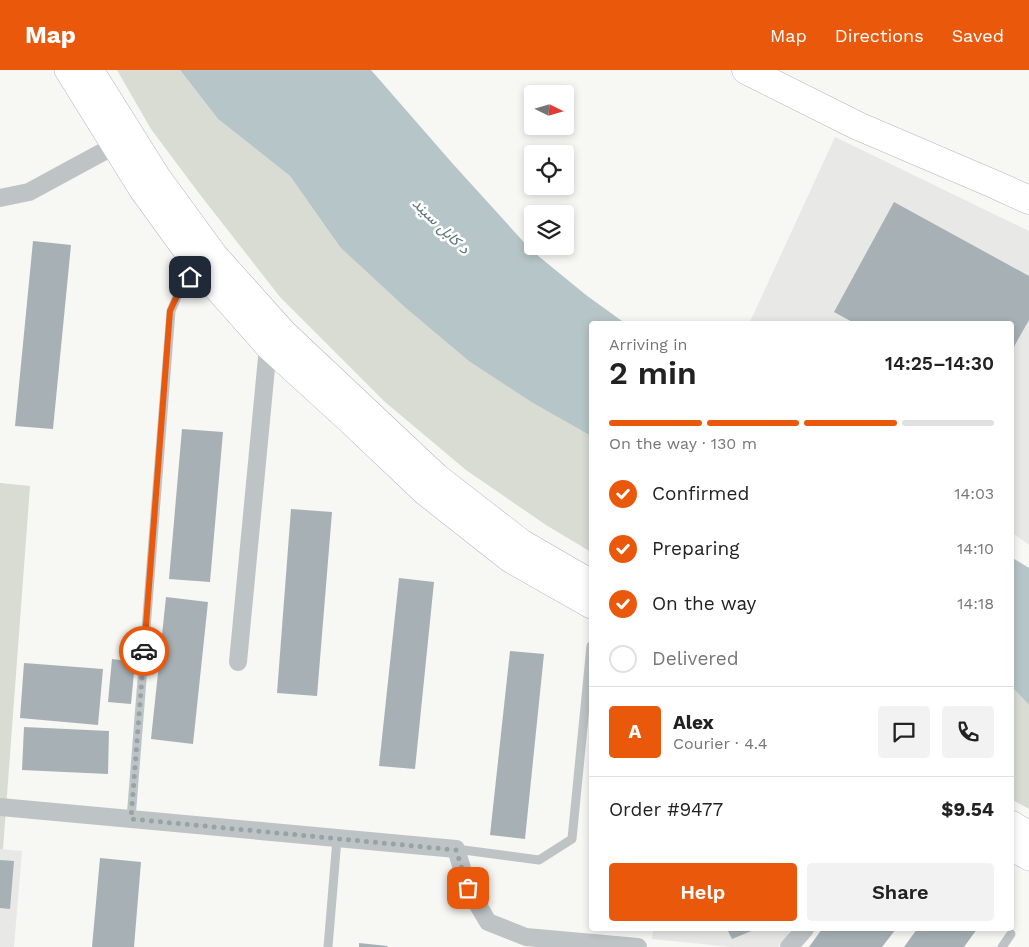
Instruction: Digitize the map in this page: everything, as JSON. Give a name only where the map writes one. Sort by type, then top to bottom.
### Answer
[{"type":"main road","points":[[67,70],[123,141],[158,177],[215,255],[284,332],[438,477],[522,542],[589,581]]},
{"type":"main road","points":[[91,70],[123,141],[141,189],[199,268],[268,347],[425,492],[510,560],[589,605]]},
{"type":"main road","points":[[746,70],[858,126],[1029,200]]},
{"type":"main road","points":[[1014,825],[1029,834]]},
{"type":"main road","points":[[1014,850],[1029,858]]},
{"type":"street","points":[[0,198],[29,192],[123,141]]},
{"type":"street","points":[[238,662],[268,347]]},
{"type":"street","points":[[0,807],[456,850],[468,888],[488,922],[526,937],[638,947]]},
{"type":"street","points":[[789,947],[803,931]]},
{"type":"lane","points":[[131,819],[170,311],[182,285],[199,268]]},
{"type":"lane","points":[[456,850],[539,860],[572,839],[589,666]]},
{"type":"lane","points":[[328,947],[337,838]]},
{"type":"lane","points":[[1002,947],[1011,934]]},
{"type":"shaded area","points":[[117,70],[180,70],[218,119],[290,176],[340,247],[533,403],[589,435],[589,551],[546,525],[466,470],[385,402],[280,297],[151,129]]},
{"type":"shaded area","points":[[835,137],[1029,231],[1029,545],[1014,534],[1014,321],[750,321]]},
{"type":"shaded area","points":[[0,483],[30,486],[3,849],[0,849]]},
{"type":"shaded area","points":[[1014,689],[1029,705],[1029,809],[1014,801]]},
{"type":"shaded area","points":[[0,849],[22,851],[14,947],[0,947]]},
{"type":"shaded area","points":[[653,931],[790,931],[778,947],[732,947],[652,939]]},
{"type":"water","name":"د کابل سيند","points":[[180,70],[371,70],[524,242],[524,255],[537,255],[586,295],[622,321],[589,321],[589,435],[533,403],[469,361],[406,308],[340,247],[290,176],[218,119]]},
{"type":"water","points":[[1014,559],[1029,568],[1029,705],[1014,689]]},
{"type":"building","points":[[894,202],[1029,276],[1029,320],[1014,347],[1014,321],[850,321],[834,312]]},
{"type":"building","points":[[33,241],[71,245],[53,429],[15,426]]},
{"type":"building","points":[[182,429],[223,432],[210,582],[169,579]]},
{"type":"building","points":[[291,509],[332,512],[317,696],[277,693]]},
{"type":"building","points":[[399,578],[434,582],[415,769],[379,766]]},
{"type":"building","points":[[166,597],[208,602],[193,744],[151,739]]},
{"type":"building","points":[[510,651],[544,654],[525,839],[490,835]]},
{"type":"building","points":[[112,659],[135,662],[131,704],[108,702]]},
{"type":"building","points":[[24,663],[103,669],[98,725],[20,718]]},
{"type":"building","points":[[24,727],[109,731],[108,774],[22,770]]},
{"type":"building","points":[[100,858],[141,862],[134,947],[92,947]]},
{"type":"building","points":[[0,860],[14,861],[10,909],[0,908]]},
{"type":"building","points":[[728,931],[751,931],[732,939]]},
{"type":"building","points":[[821,931],[894,931],[882,947],[809,947]]},
{"type":"building","points":[[916,931],[976,931],[964,947],[904,947]]},
{"type":"building","points":[[359,943],[388,946],[359,947]]},
{"type":"way so far","points":[[144,651],[131,819],[456,850],[468,888]]},
{"type":"route","points":[[144,651],[170,311],[182,285],[190,277]]}]
